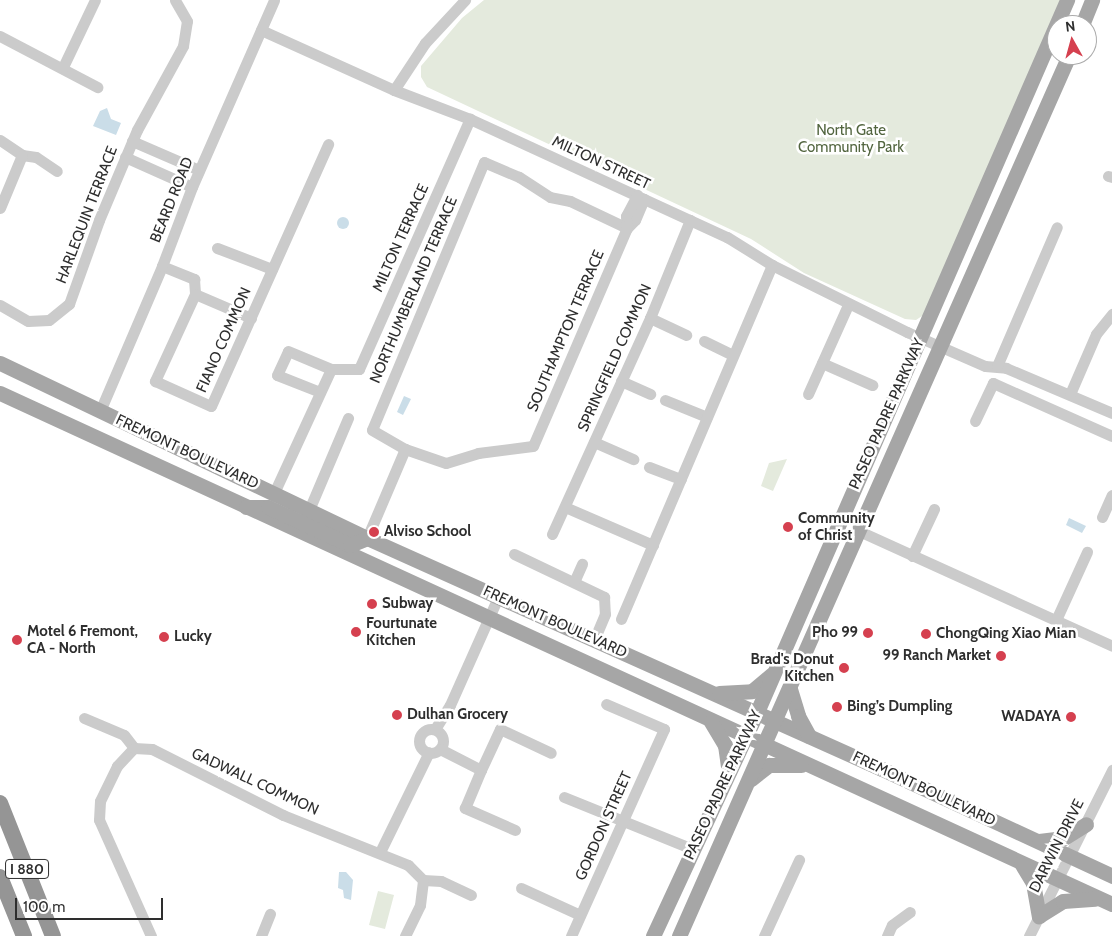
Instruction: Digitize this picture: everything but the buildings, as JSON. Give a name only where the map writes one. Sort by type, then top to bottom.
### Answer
[{"type":"highway","name":"I 880","points":[[0,803],[53,936]]},
{"type":"highway","name":"I 880","points":[[0,877],[24,936]]},
{"type":"highway","points":[[0,906],[12,936]]},
{"type":"main road","name":"PASEO PADRE PARKWAY","points":[[654,936],[757,712],[922,338],[1067,0]]},
{"type":"main road","points":[[1086,15],[1092,0]]},
{"type":"main road","name":"PASEO PADRE PARKWAY","points":[[679,936],[790,690],[1065,65]]},
{"type":"main road","name":"FREMONT BOULEVARD","points":[[0,363],[367,538],[757,712],[1112,876]]},
{"type":"main road","name":"FREMONT BOULEVARD","points":[[0,393],[245,508],[489,616],[745,738],[1107,902]]},
{"type":"main road","points":[[848,558],[840,548],[853,509],[858,481]]},
{"type":"main road","points":[[245,508],[268,507],[350,544],[367,538]]},
{"type":"main road","points":[[714,693],[752,691],[775,671]]},
{"type":"main road","points":[[790,690],[798,716],[809,736]]},
{"type":"main road","points":[[710,721],[725,745],[729,773]]},
{"type":"main road","points":[[748,782],[769,766],[806,765]]},
{"type":"main road","points":[[1038,841],[1060,839],[1086,824]]},
{"type":"main road","points":[[1021,863],[1033,883],[1039,916],[1063,900],[1107,902]]},
{"type":"street","points":[[63,67],[95,0]]},
{"type":"street","name":"HARLEQUIN TERRACE","points":[[0,305],[28,321],[49,320],[69,304],[132,141],[187,35],[186,21],[175,0]]},
{"type":"street","name":"BEARD ROAD","points":[[100,411],[162,266],[199,170],[274,0]]},
{"type":"street","points":[[394,90],[425,43],[465,0]]},
{"type":"street","name":"MILTON STREET","points":[[261,30],[394,90],[470,119],[727,237],[772,265],[848,305],[940,347],[985,366],[997,366],[1070,394],[1112,413]]},
{"type":"street","points":[[0,36],[63,67],[97,87]]},
{"type":"street","name":"MILTON TERRACE","points":[[331,369],[359,369],[470,119]]},
{"type":"street","points":[[0,140],[22,155],[36,157],[57,171]]},
{"type":"street","points":[[132,141],[199,170]]},
{"type":"street","name":"FIANO COMMON","points":[[194,294],[155,381],[210,406],[328,144]]},
{"type":"street","points":[[0,208],[22,155]]},
{"type":"street","points":[[125,157],[192,187]]},
{"type":"street","name":"NORTHUMBERLAND TERRACE","points":[[405,449],[372,430],[484,162],[519,177],[550,197],[570,201],[627,228]]},
{"type":"street","name":"SOUTHAMPTON TERRACE","points":[[405,449],[446,463],[478,453],[533,446],[627,228],[626,216],[640,197]]},
{"type":"street","name":"SPRINGFIELD COMMON","points":[[552,534],[650,318],[690,220]]},
{"type":"street","points":[[997,366],[1057,227]]},
{"type":"street","points":[[217,248],[272,269]]},
{"type":"street","points":[[621,619],[772,265]]},
{"type":"street","points":[[162,266],[194,279],[194,294],[250,318]]},
{"type":"street","points":[[808,394],[848,305]]},
{"type":"street","points":[[1070,394],[1096,334],[1112,314]]},
{"type":"street","points":[[650,318],[686,335]]},
{"type":"street","points":[[704,341],[734,355]]},
{"type":"street","points":[[274,493],[331,369],[288,351],[277,375],[320,392]]},
{"type":"street","points":[[822,363],[872,385]]},
{"type":"street","points":[[621,381],[650,394]]},
{"type":"street","points":[[975,421],[993,383],[1112,436]]},
{"type":"street","points":[[665,400],[707,417]]},
{"type":"street","points":[[309,510],[348,418]]},
{"type":"street","points":[[594,442],[633,459]]},
{"type":"street","points":[[367,538],[405,449]]},
{"type":"street","points":[[649,467],[681,479]]},
{"type":"street","points":[[1102,517],[1112,495]]},
{"type":"street","points":[[564,507],[653,545]]},
{"type":"street","points":[[912,556],[934,509]]},
{"type":"street","points":[[859,531],[1112,646]]},
{"type":"street","points":[[1056,620],[1087,552]]},
{"type":"street","points":[[514,554],[599,592],[606,600],[594,640]]},
{"type":"street","points":[[574,582],[582,564]]},
{"type":"street","points":[[436,729],[498,597]]},
{"type":"street","name":"GORDON STREET","points":[[571,936],[664,729],[606,704]]},
{"type":"street","points":[[84,718],[124,735],[130,751],[100,801],[99,820],[151,936]]},
{"type":"street","points":[[436,729],[425,730],[419,738],[422,748],[435,751],[481,770]]},
{"type":"street","points":[[380,852],[435,751],[444,739],[436,729]]},
{"type":"street","points":[[515,830],[465,808],[500,729],[551,753]]},
{"type":"street","name":"GADWALL COMMON","points":[[130,751],[152,749],[283,815],[380,852],[408,865],[423,880]]},
{"type":"street","name":"DARWIN DRIVE","points":[[1029,936],[1112,770]]},
{"type":"street","points":[[564,797],[693,849]]},
{"type":"street","points":[[764,936],[799,860]]},
{"type":"street","points":[[405,936],[420,905],[423,880],[441,881],[471,896]]},
{"type":"street","points":[[520,888],[580,915]]},
{"type":"street","points":[[887,936],[892,925],[910,912]]},
{"type":"street","points":[[261,936],[270,914]]},
{"type":"green space","name":"North Gate Community Park","points":[[484,0],[1064,0],[1057,15],[1047,15],[1047,38],[925,314],[916,320],[905,319],[804,273],[751,239],[427,87],[421,77],[421,66],[462,18]]},
{"type":"green space","points":[[787,459],[773,491],[761,486],[769,463]]},
{"type":"green space","points":[[378,891],[394,895],[385,929],[369,925]]},
{"type":"water","points":[[107,108],[111,119],[121,123],[116,135],[93,126],[100,111]]},
{"type":"water","points":[[341,217],[345,217],[349,223],[345,229],[341,229],[337,225],[337,221]]},
{"type":"water","points":[[404,396],[411,399],[403,415],[397,412]]},
{"type":"water","points":[[1069,518],[1086,526],[1082,533],[1066,525]]},
{"type":"water","points":[[339,872],[346,872],[353,880],[351,900],[344,898],[343,890],[338,888]]},
{"type":"place","name":"Community of Christ","points":[[788,527]]},
{"type":"place","name":"Alviso School","points":[[374,532]]},
{"type":"place","name":"Subway","points":[[372,604]]},
{"type":"place","name":"Fourtunate Kitchen","points":[[356,632]]},
{"type":"place","name":"Pho 99","points":[[868,633]]},
{"type":"place","name":"ChongQing Xiao Mian","points":[[926,634]]},
{"type":"place","name":"Lucky","points":[[164,637]]},
{"type":"place","name":"Motel 6 Fremont, CA - North","points":[[17,640]]},
{"type":"place","name":"99 Ranch Market","points":[[1001,656]]},
{"type":"place","name":"Brad's Donut Kitchen","points":[[844,668]]},
{"type":"place","name":"Bing’s Dumpling","points":[[837,707]]},
{"type":"place","name":"Dulhan Grocery","points":[[397,715]]},
{"type":"place","name":"WADAYA","points":[[1071,717]]}]
